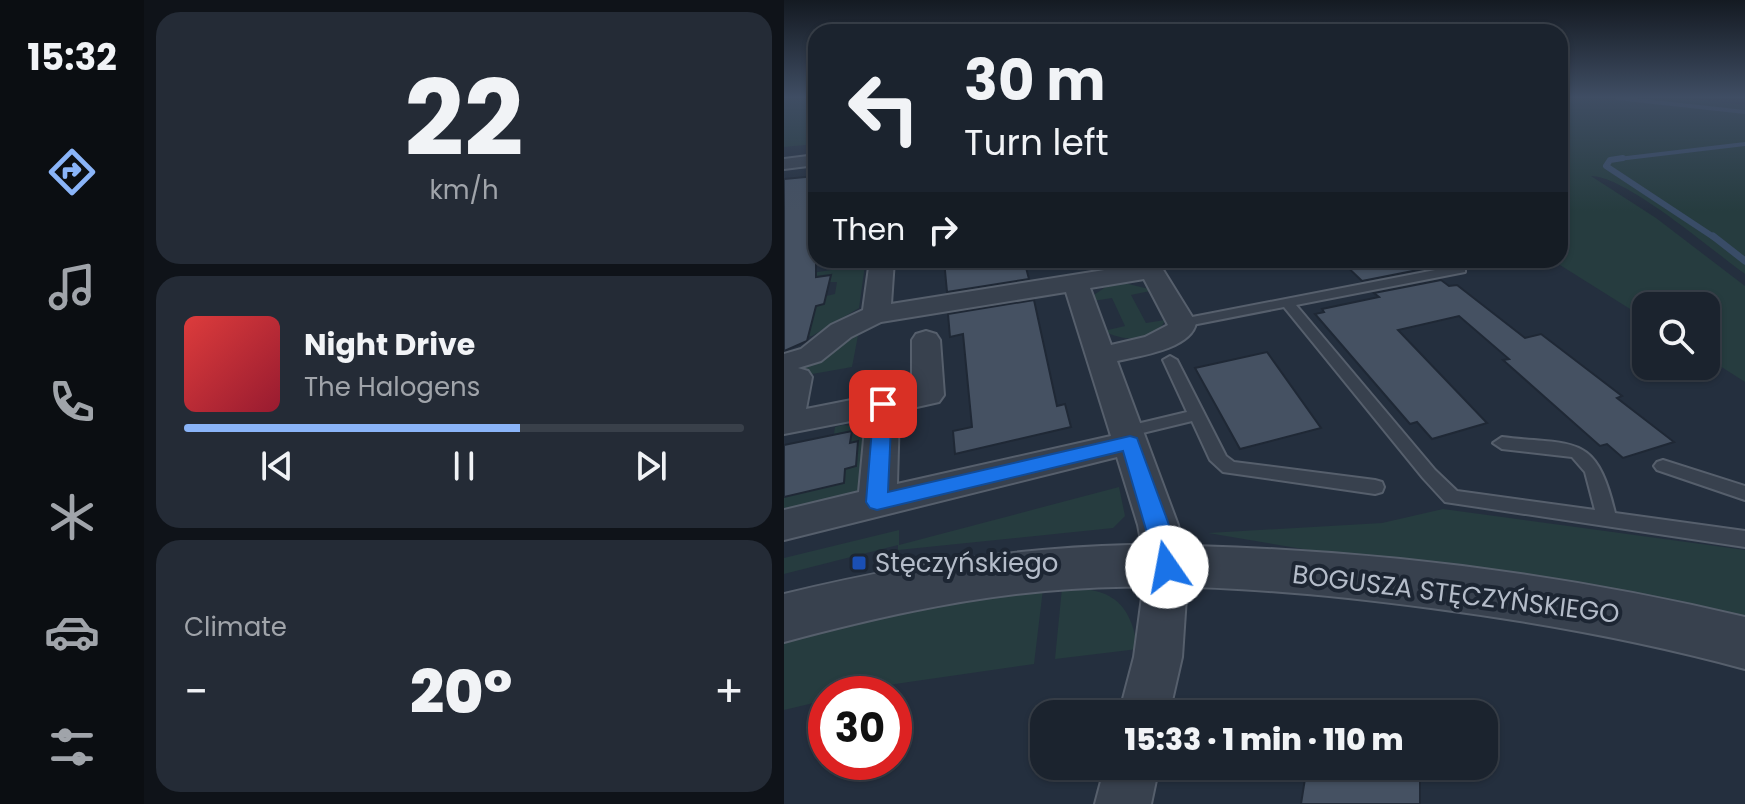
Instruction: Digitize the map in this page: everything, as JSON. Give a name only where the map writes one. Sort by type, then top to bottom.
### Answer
[{"type":"street","points":[[784,151],[808,148]]},
{"type":"street","points":[[784,164],[808,161]]},
{"type":"street","points":[[874,315],[878,307],[881,268]]},
{"type":"street","points":[[926,340],[928,395],[786,424],[790,370],[841,331],[874,315],[1076,283],[1136,268]]},
{"type":"street","points":[[1100,356],[1166,341],[1181,329],[1182,323],[1150,268]]},
{"type":"street","points":[[1076,283],[1158,525],[1167,567],[1158,657],[1147,700]]},
{"type":"street","points":[[877,502],[883,404]]},
{"type":"street","points":[[784,525],[1128,437]]},
{"type":"street","name":"BOGUSZA STĘCZYŃSKIEGO","points":[[784,618],[944,584],[1054,570],[1167,567],[1331,573],[1494,593],[1670,623],[1745,643]]},
{"type":"street","points":[[1123,804],[1129,780]]},
{"type":"lane","points":[[1182,323],[1461,269]]},
{"type":"lane","points":[[1287,302],[1429,474],[1452,497],[1745,539]]},
{"type":"lane","points":[[1170,360],[1219,460],[1229,468],[1375,487]]},
{"type":"lane","points":[[1128,437],[1197,415]]},
{"type":"lane","points":[[1502,443],[1576,452],[1585,456],[1591,464],[1607,520]]},
{"type":"lane","points":[[1663,466],[1745,493]]},
{"type":"green space","points":[[784,136],[808,136],[808,145],[784,147]]},
{"type":"green space","points":[[1568,136],[1745,136],[1745,274],[1647,201],[1606,179],[1591,176],[1656,218],[1745,286],[1745,382],[1720,366],[1720,292],[1632,292],[1632,310],[1565,268],[1568,268]]},
{"type":"green space","points":[[865,268],[859,308],[812,336],[784,341],[808,307],[824,304],[826,296],[835,294],[837,282],[829,282],[830,275],[784,282],[784,277]]},
{"type":"green space","points":[[1120,282],[1149,289],[1131,295],[1146,323],[1165,320],[1161,328],[1139,338],[1121,337],[1104,331],[1125,326],[1112,298],[1093,301],[1091,297],[1110,284]]},
{"type":"green space","points":[[859,330],[852,367],[784,379],[784,368],[819,359]]},
{"type":"green space","points":[[857,426],[872,436],[867,479],[857,493],[784,515],[784,497],[843,483],[845,469],[856,466],[858,442],[850,443],[851,431],[834,434],[835,427]]},
{"type":"green space","points":[[1119,487],[1125,516],[1113,528],[898,550],[898,545],[784,574],[784,558],[899,530],[899,545]]},
{"type":"green space","points":[[1443,509],[1745,550],[1745,624],[1484,572],[1327,553],[1208,533],[1382,523]]},
{"type":"green space","points":[[1062,588],[1093,590],[1115,600],[1130,618],[1138,649],[1055,659]]},
{"type":"green space","points":[[1043,589],[1034,664],[912,682],[912,676],[808,676],[808,704],[784,710],[784,635],[933,603]]},
{"type":"building","points":[[808,177],[808,268],[816,268],[816,277],[831,275],[824,304],[816,306],[807,341],[784,351],[784,179]]},
{"type":"building","points":[[945,268],[1026,268],[1029,279],[947,292]]},
{"type":"building","points":[[1348,268],[1428,268],[1362,281]]},
{"type":"building","points":[[1441,280],[1449,286],[1457,285],[1525,338],[1541,334],[1622,396],[1617,398],[1674,442],[1623,458],[1607,444],[1600,446],[1503,360],[1509,359],[1459,316],[1398,330],[1487,423],[1432,439],[1417,422],[1410,424],[1315,314],[1324,312],[1322,309],[1379,297],[1374,293]]},
{"type":"building","points":[[1034,300],[1057,406],[1065,404],[1071,427],[955,454],[953,431],[972,427],[963,334],[950,337],[948,314]]},
{"type":"building","points":[[1267,352],[1321,428],[1240,449],[1195,368]]},
{"type":"building","points":[[852,431],[850,443],[858,441],[856,466],[845,469],[844,483],[784,497],[784,445]]},
{"type":"building","points":[[1305,780],[1420,781],[1420,804],[1301,804]]},
{"type":"waterway","points":[[1610,160],[1745,144]]},
{"type":"waterway","points":[[1610,160],[1623,158]]},
{"type":"waterway","points":[[1610,160],[1606,166],[1715,238]]},
{"type":"waterway","points":[[1713,236],[1745,261]]},
{"type":"place","name":"Stęczyńskiego","points":[[859,563]]},
{"type":"route","points":[[883,404],[877,502],[1130,443],[1158,525],[1167,567]]}]
